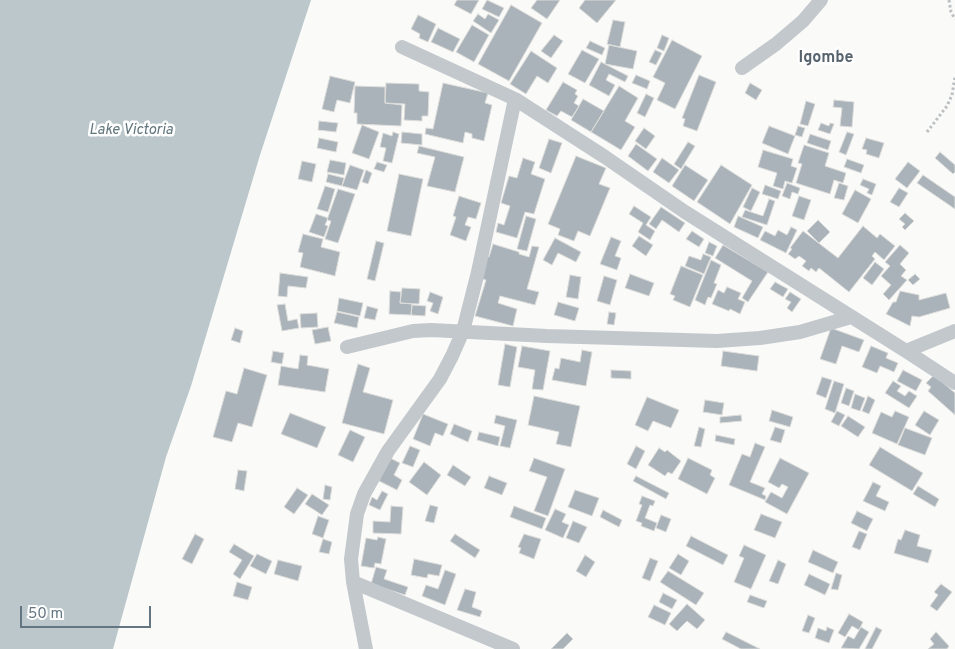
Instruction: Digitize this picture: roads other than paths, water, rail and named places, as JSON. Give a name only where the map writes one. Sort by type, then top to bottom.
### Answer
[{"type":"street","points":[[742,68],[776,44],[803,21],[822,0]]},
{"type":"street","points":[[402,47],[515,99],[605,157],[685,212],[906,350],[955,383]]},
{"type":"street","points":[[366,649],[353,582],[351,559],[356,514],[364,494],[388,451],[440,379],[463,331],[478,272],[515,99]]},
{"type":"street","points":[[347,347],[413,331],[463,331],[547,336],[716,341],[760,338],[800,332],[851,317]]},
{"type":"street","points":[[906,350],[955,331]]},
{"type":"street","points":[[353,582],[513,649]]},
{"type":"water","name":"Lake Victoria","points":[[0,0],[311,0],[260,155],[191,386],[166,457],[113,649],[0,649]]},
{"type":"district","name":"Igombe","points":[[826,59]]}]
